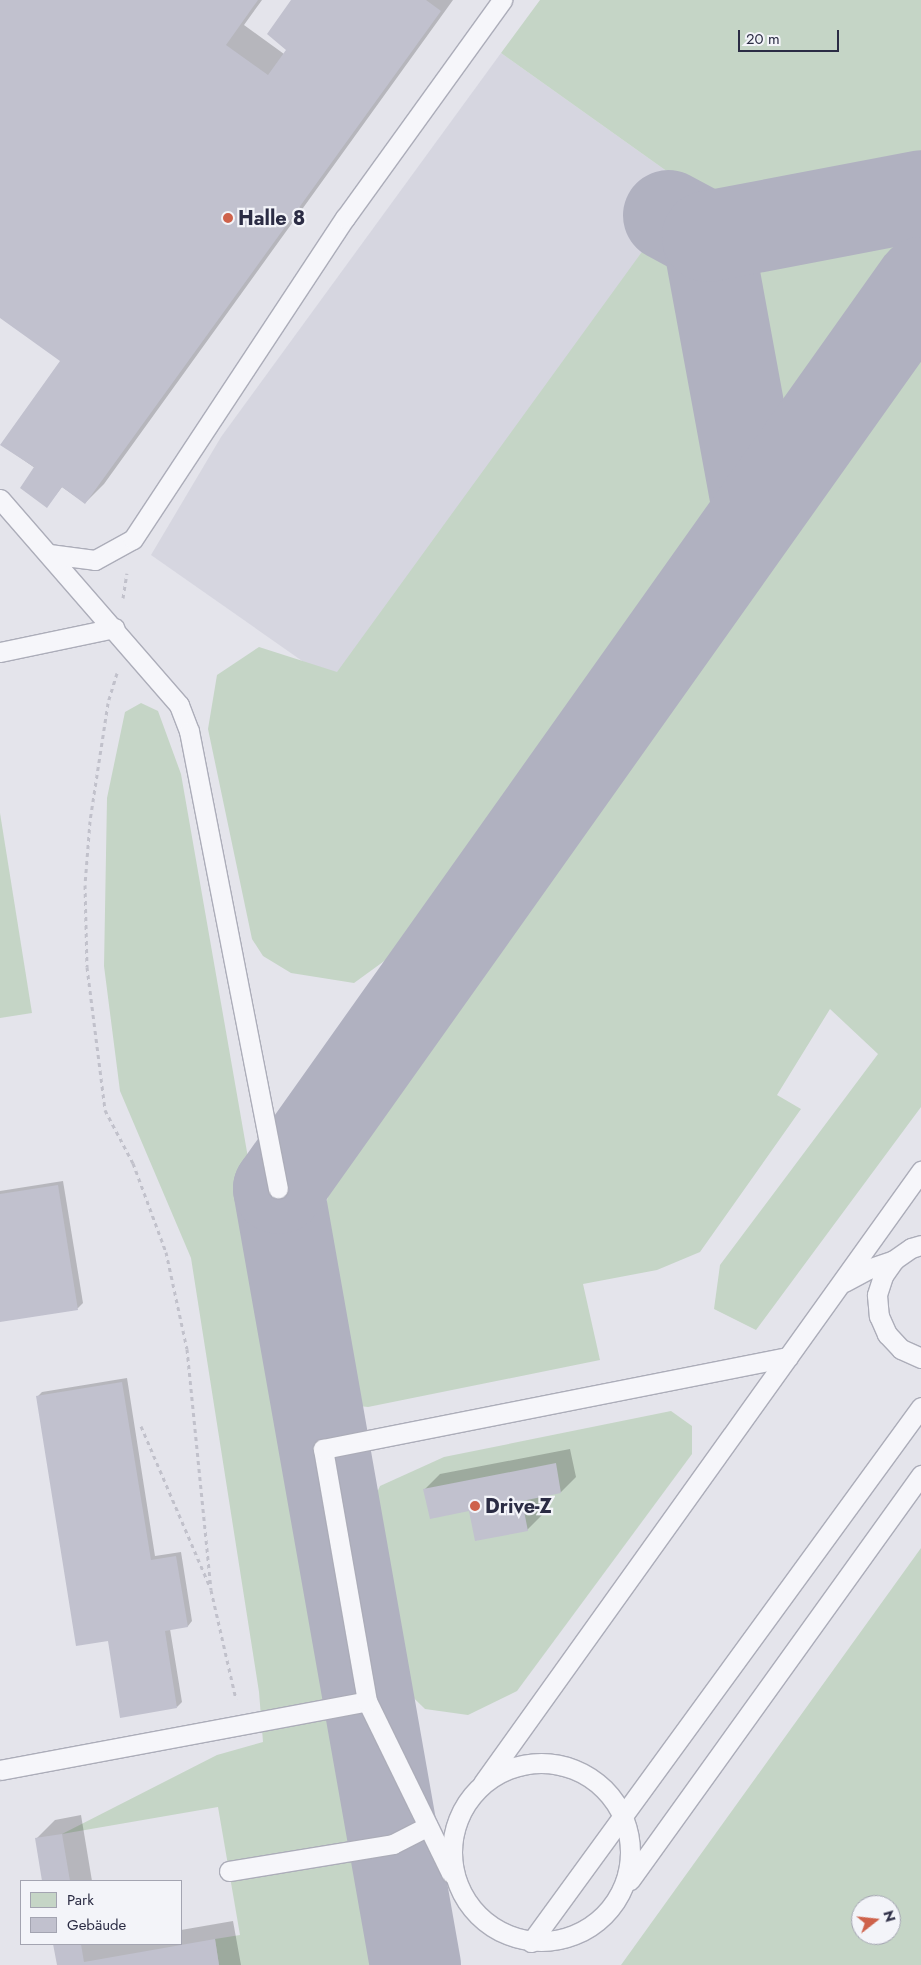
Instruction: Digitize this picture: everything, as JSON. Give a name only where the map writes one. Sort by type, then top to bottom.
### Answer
[{"type":"lane","points":[[49,554],[95,560],[133,539],[345,218],[502,0]]},
{"type":"lane","points":[[0,498],[175,698],[189,731],[278,1188]]},
{"type":"lane","points":[[0,652],[120,635]]},
{"type":"lane","points":[[461,1894],[452,1865],[453,1834],[464,1806],[483,1783],[921,1171]]},
{"type":"lane","points":[[893,1210],[921,1197]]},
{"type":"lane","points":[[839,1286],[868,1269],[894,1260],[911,1248],[921,1245]]},
{"type":"lane","points":[[894,1260],[883,1276],[877,1295],[879,1316],[887,1334],[901,1349],[921,1358]]},
{"type":"lane","points":[[788,1356],[322,1448],[367,1701],[461,1894],[480,1918],[503,1934],[530,1942],[559,1941],[586,1931],[608,1913],[623,1889],[921,1475]]},
{"type":"lane","points":[[530,1942],[921,1407]]},
{"type":"lane","points":[[0,1770],[367,1701]]},
{"type":"lane","points":[[483,1783],[509,1768],[539,1762],[568,1766],[595,1781],[616,1802],[629,1830],[631,1860],[623,1889]]},
{"type":"lane","points":[[229,1870],[393,1844],[428,1826]]},
{"type":"path","points":[[133,539],[122,604],[120,635],[90,821],[86,884],[87,967],[105,1110],[133,1163],[166,1252],[187,1350],[211,1590],[242,1724]]},
{"type":"path","points":[[142,1426],[211,1590]]},
{"type":"shaded area","points":[[501,53],[689,187],[335,684],[151,555],[221,437]]},
{"type":"green space","points":[[540,0],[921,0],[921,238],[427,930],[354,983],[291,973],[263,956],[252,939],[208,729],[217,675],[259,647],[337,672],[689,187],[501,53]]},
{"type":"green space","points":[[921,328],[921,1107],[756,1330],[714,1309],[720,1265],[878,1054],[830,1009],[777,1095],[801,1109],[700,1252],[657,1270],[583,1284],[600,1360],[368,1407],[350,1405],[338,1395],[318,1281],[321,1230],[333,1170],[363,1100]]},
{"type":"green space","points":[[141,703],[158,711],[181,774],[389,1965],[219,1965],[215,1939],[240,1935],[218,1807],[62,1834],[217,1755],[263,1742],[259,1692],[191,1258],[120,1091],[104,966],[107,798],[125,712]]},
{"type":"green space","points":[[0,813],[32,1013],[0,1018]]},
{"type":"green space","points":[[671,1411],[692,1426],[692,1454],[517,1691],[468,1715],[425,1709],[389,1674],[360,1530],[380,1486],[444,1457]]},
{"type":"green space","points":[[921,1548],[921,1965],[621,1965]]},
{"type":"building","points":[[0,0],[258,0],[226,45],[268,75],[286,50],[267,34],[291,0],[426,0],[441,11],[85,504],[62,487],[47,508],[20,488],[34,467],[0,445],[60,361],[0,318]]},
{"type":"building","points":[[58,1185],[78,1310],[0,1322],[0,1194]]},
{"type":"building","points":[[122,1382],[151,1560],[176,1556],[188,1627],[165,1631],[177,1708],[120,1718],[108,1641],[76,1646],[36,1396]]},
{"type":"building","name":"Drive-Z","points":[[556,1463],[561,1493],[522,1501],[528,1531],[475,1541],[469,1511],[430,1519],[423,1489]]},
{"type":"building","points":[[62,1834],[70,1880],[42,1880],[35,1838]]},
{"type":"building","points":[[215,1939],[219,1965],[57,1965],[53,1945],[81,1945],[84,1962]]},
{"type":"taxiway","points":[[707,236],[921,195]]},
{"type":"taxiway","points":[[668,215],[707,236],[757,509]]},
{"type":"taxiway","points":[[415,1965],[278,1188],[921,282]]},
{"type":"place","name":"Halle 8","points":[[228,218]]},
{"type":"place","name":"Drive-Z","points":[[475,1506]]}]
